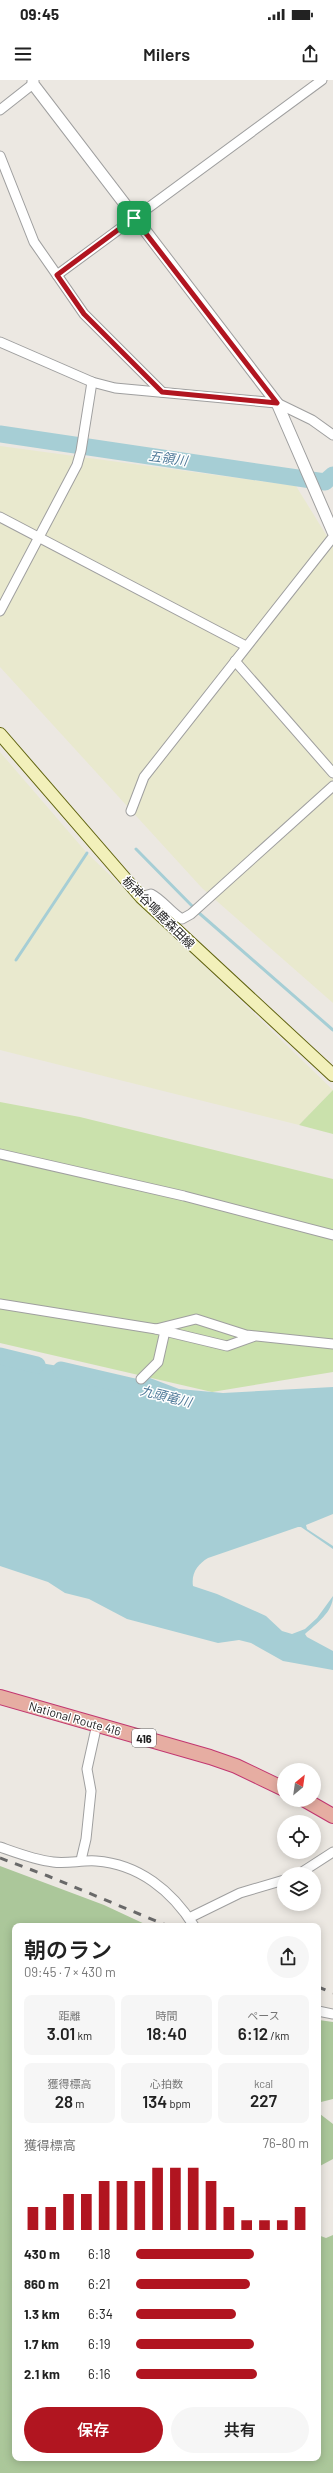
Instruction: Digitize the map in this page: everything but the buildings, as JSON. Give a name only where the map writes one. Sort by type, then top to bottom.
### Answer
[{"type":"highway","name":"National Route 416","points":[[0,1697],[210,1757],[236,1766],[277,1786]]},
{"type":"highway","points":[[317,1807],[333,1816]]},
{"type":"main road","name":"栃神谷鳴鹿森田線","points":[[0,734],[141,897],[333,1075]]},
{"type":"street","points":[[57,275],[322,80]]},
{"type":"street","points":[[0,110],[33,82],[134,218],[277,403],[333,532]]},
{"type":"street","points":[[0,156],[34,242],[84,314],[162,392]]},
{"type":"street","points":[[0,342],[92,382],[115,388],[277,403],[312,420],[333,435]]},
{"type":"street","points":[[0,611],[77,465],[84,435],[92,382]]},
{"type":"street","points":[[0,518],[246,646]]},
{"type":"street","points":[[131,811],[144,777],[333,537]]},
{"type":"street","points":[[235,661],[333,773]]},
{"type":"street","points":[[141,897],[151,894],[161,899],[175,915],[182,919],[191,914],[200,904],[333,786]]},
{"type":"street","points":[[0,1154],[184,1196],[333,1235]]},
{"type":"street","points":[[0,1304],[161,1330],[227,1346],[255,1336]]},
{"type":"street","points":[[161,1330],[196,1319],[255,1336],[333,1344]]},
{"type":"street","points":[[141,1379],[158,1362],[161,1330]]},
{"type":"street","points":[[81,1860],[86,1839],[91,1790],[87,1769],[97,1724]]},
{"type":"street","points":[[0,1848],[33,1859],[55,1862],[81,1860],[109,1863],[142,1875],[174,1897],[192,1923]]},
{"type":"street","points":[[310,1867],[333,1852]]},
{"type":"street","points":[[189,1918],[240,1893],[277,1882]]},
{"type":"street","points":[[321,2011],[333,2014]]},
{"type":"green space","points":[[0,446],[296,486],[333,546],[333,1003],[202,888],[0,667]]},
{"type":"green space","points":[[0,752],[87,853],[333,1090],[299,1125],[0,1050]]},
{"type":"green space","points":[[333,1090],[333,1134],[299,1125]]},
{"type":"green space","points":[[0,1102],[80,1117],[333,1179],[333,1372],[212,1392],[0,1343]]},
{"type":"green space","points":[[0,1866],[104,1905],[143,1923],[12,1923],[12,2461],[321,2461],[321,2236],[326,2238],[333,2235],[333,2473],[0,2473]]},
{"type":"green space","points":[[321,2020],[333,2022],[333,2099],[321,2102]]},
{"type":"green space","points":[[321,2115],[333,2124],[333,2159],[321,2165]]},
{"type":"water","points":[[5,1360],[23,1360],[76,1369],[85,1377],[102,1384],[117,1386],[150,1378],[179,1389],[223,1393],[333,1387],[333,1514],[306,1525],[307,1529],[333,1546],[333,1549],[301,1527],[298,1527],[208,1558],[196,1569],[193,1577],[193,1586],[217,1594],[266,1616],[282,1631],[292,1634],[305,1629],[317,1618],[333,1596],[327,1612],[319,1622],[305,1634],[307,1637],[333,1651],[333,1670],[283,1661],[251,1643],[239,1640],[218,1643],[127,1619],[89,1599],[65,1593],[48,1582],[0,1566],[0,1362]]},
{"type":"waterway","name":"五領川","points":[[0,434],[325,482],[333,475]]},
{"type":"waterway","points":[[136,849],[199,913],[333,1030]]},
{"type":"waterway","points":[[16,960],[87,853]]},
{"type":"waterway","name":"九頭竜川","points":[[0,1356],[37,1365]]},
{"type":"waterway","name":"九頭竜川","points":[[61,1370],[143,1389]]},
{"type":"railway","points":[[0,1858],[48,1876],[161,1923]]},
{"type":"railway","points":[[321,1988],[333,1993]]},
{"type":"route","points":[[134,218],[277,403],[162,392],[84,314],[57,275],[134,218]]}]
